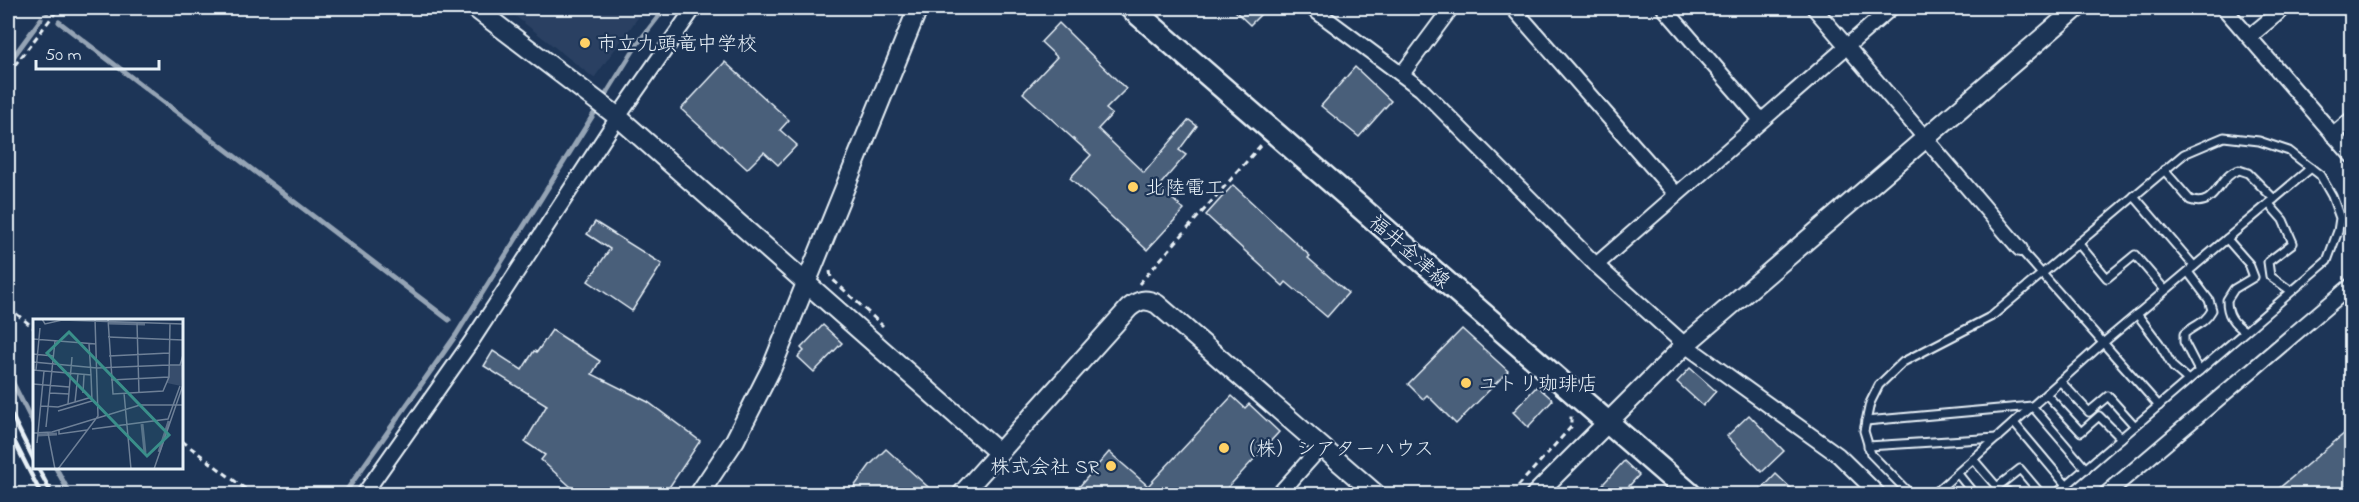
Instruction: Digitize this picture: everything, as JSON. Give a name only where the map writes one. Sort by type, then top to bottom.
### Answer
[{"type":"main road","name":"福井金津線","points":[[1131,8],[1690,495]]},
{"type":"street","points":[[475,8],[618,117],[998,452]]},
{"type":"street","points":[[364,495],[471,342],[618,117],[694,8]]},
{"type":"street","points":[[699,495],[735,440],[772,367],[918,8]]},
{"type":"street","points":[[1312,8],[1331,13],[1421,88],[1596,265],[1685,345],[1838,455],[1878,495]]},
{"type":"street","points":[[1402,74],[1451,8]]},
{"type":"street","points":[[1513,8],[1676,194]]},
{"type":"street","points":[[1664,8],[1761,120]]},
{"type":"street","points":[[1814,8],[2020,249]]},
{"type":"street","points":[[1596,265],[1891,8]]},
{"type":"street","points":[[1536,495],[1685,345],[2077,8]]},
{"type":"street","points":[[2224,8],[2352,156]]},
{"type":"street","points":[[2249,38],[2284,8]]},
{"type":"street","points":[[2333,135],[2352,119]]},
{"type":"street","points":[[2106,495],[2352,285]]},
{"type":"street","points":[[962,495],[1128,308],[1138,300],[1147,299],[1157,304],[1376,495]]},
{"type":"street","points":[[1278,495],[1321,447]]},
{"type":"lane","points":[[1910,495],[1871,454],[1864,431],[1870,403],[1879,385],[1903,362],[1992,316],[2184,154],[2224,138],[2259,141],[2289,151],[2320,175],[2332,196],[2340,218],[2338,231],[2327,261],[2056,495]]},
{"type":"lane","points":[[1934,495],[2103,343],[2311,168]]},
{"type":"lane","points":[[2164,170],[2190,200],[2196,202],[2206,201],[2214,195],[2225,176],[2239,170],[2248,173],[2272,201],[2293,243],[2268,262],[2270,276],[2291,291]]},
{"type":"lane","points":[[2134,196],[2191,269],[2209,300],[2212,310],[2206,320],[2193,325],[2184,334],[2184,342],[2199,371]]},
{"type":"lane","points":[[2227,239],[2249,264],[2254,277],[2234,290],[2227,300],[2229,316],[2236,326],[2245,331]]},
{"type":"lane","points":[[2078,243],[2107,279],[2134,255],[2165,290]]},
{"type":"lane","points":[[2020,249],[2159,406]]},
{"type":"lane","points":[[2137,314],[2159,343],[2173,367],[2188,381]]},
{"type":"lane","points":[[2060,381],[2089,412],[2108,396],[2135,426]]},
{"type":"lane","points":[[2046,394],[2080,432],[2099,416],[2121,438]]},
{"type":"lane","points":[[1866,421],[2032,406]]},
{"type":"lane","points":[[2032,406],[2086,469]]},
{"type":"lane","points":[[2014,423],[2067,486]]},
{"type":"lane","points":[[1868,446],[1997,438]]},
{"type":"lane","points":[[1973,459],[1997,487],[2020,469],[2042,495]]},
{"type":"lane","points":[[1958,474],[1974,495]]},
{"type":"lane","points":[[2006,495],[2008,492],[2011,495]]},
{"type":"path","points":[[8,74],[59,8]]},
{"type":"path","points":[[1136,286],[1266,140]]},
{"type":"path","points":[[831,278],[891,333]]},
{"type":"path","points":[[8,307],[33,327]]},
{"type":"path","points":[[183,442],[252,495]]},
{"type":"shaded area","name":"市立九頭竜中学校","points":[[505,8],[645,8],[594,78]]},
{"type":"building","points":[[1232,8],[1267,8],[1250,25]]},
{"type":"building","points":[[1059,23],[1126,89],[1106,109],[1112,114],[1098,129],[1144,173],[1189,120],[1197,126],[1179,150],[1186,155],[1159,186],[1184,210],[1147,250],[1070,178],[1091,155],[1023,93],[1057,57],[1041,42]]},
{"type":"building","points":[[725,62],[789,120],[780,130],[797,145],[778,165],[764,152],[747,169],[681,109]]},
{"type":"building","points":[[1355,67],[1391,101],[1359,137],[1321,106]]},
{"type":"building","points":[[1233,185],[1310,256],[1308,258],[1348,293],[1327,317],[1286,282],[1283,286],[1206,215]]},
{"type":"building","points":[[595,222],[662,264],[632,311],[588,281],[610,249],[587,234]]},
{"type":"building","points":[[823,325],[842,343],[814,372],[798,357],[804,351],[801,348]]},
{"type":"building","points":[[1462,329],[1508,371],[1456,424],[1427,395],[1423,399],[1408,384]]},
{"type":"building","points":[[552,330],[600,361],[592,374],[648,402],[700,441],[664,495],[580,495],[541,460],[545,455],[525,442],[547,405],[484,366],[493,351],[522,370]]},
{"type":"building","points":[[1690,368],[1716,391],[1703,406],[1677,382]]},
{"type":"building","points":[[1537,386],[1553,400],[1528,427],[1513,412]]},
{"type":"building","points":[[1232,396],[1245,408],[1249,404],[1279,432],[1221,495],[1072,495],[1109,452],[1148,486]]},
{"type":"building","points":[[1749,415],[1784,451],[1762,472],[1727,436]]},
{"type":"building","points":[[2352,427],[2352,486],[2342,495],[2271,495]]},
{"type":"building","points":[[886,449],[937,495],[848,495],[870,465]]},
{"type":"building","points":[[1624,461],[1639,475],[1621,495],[1593,495]]},
{"type":"building","points":[[1776,474],[1798,495],[1756,495]]},
{"type":"waterway","points":[[41,8],[47,12]]},
{"type":"waterway","points":[[344,494],[456,335],[638,43],[665,8]]},
{"type":"waterway","points":[[8,64],[41,19]]},
{"type":"waterway","points":[[59,22],[449,320]]},
{"type":"waterway","points":[[8,373],[33,423]]},
{"type":"waterway","points":[[57,469],[70,494]]},
{"type":"railway","points":[[8,408],[33,458]]},
{"type":"railway","points":[[8,429],[41,494]]},
{"type":"railway","points":[[39,469],[52,494]]},
{"type":"place","name":"市立九頭竜中学校","points":[[585,43]]},
{"type":"place","name":"北陸電工","points":[[1133,187]]},
{"type":"place","name":"ユトリ珈琲店","points":[[1466,383]]},
{"type":"place","name":"（株）シアターハウス","points":[[1224,448]]},
{"type":"place","name":"株式会社 SR","points":[[1111,466]]}]
